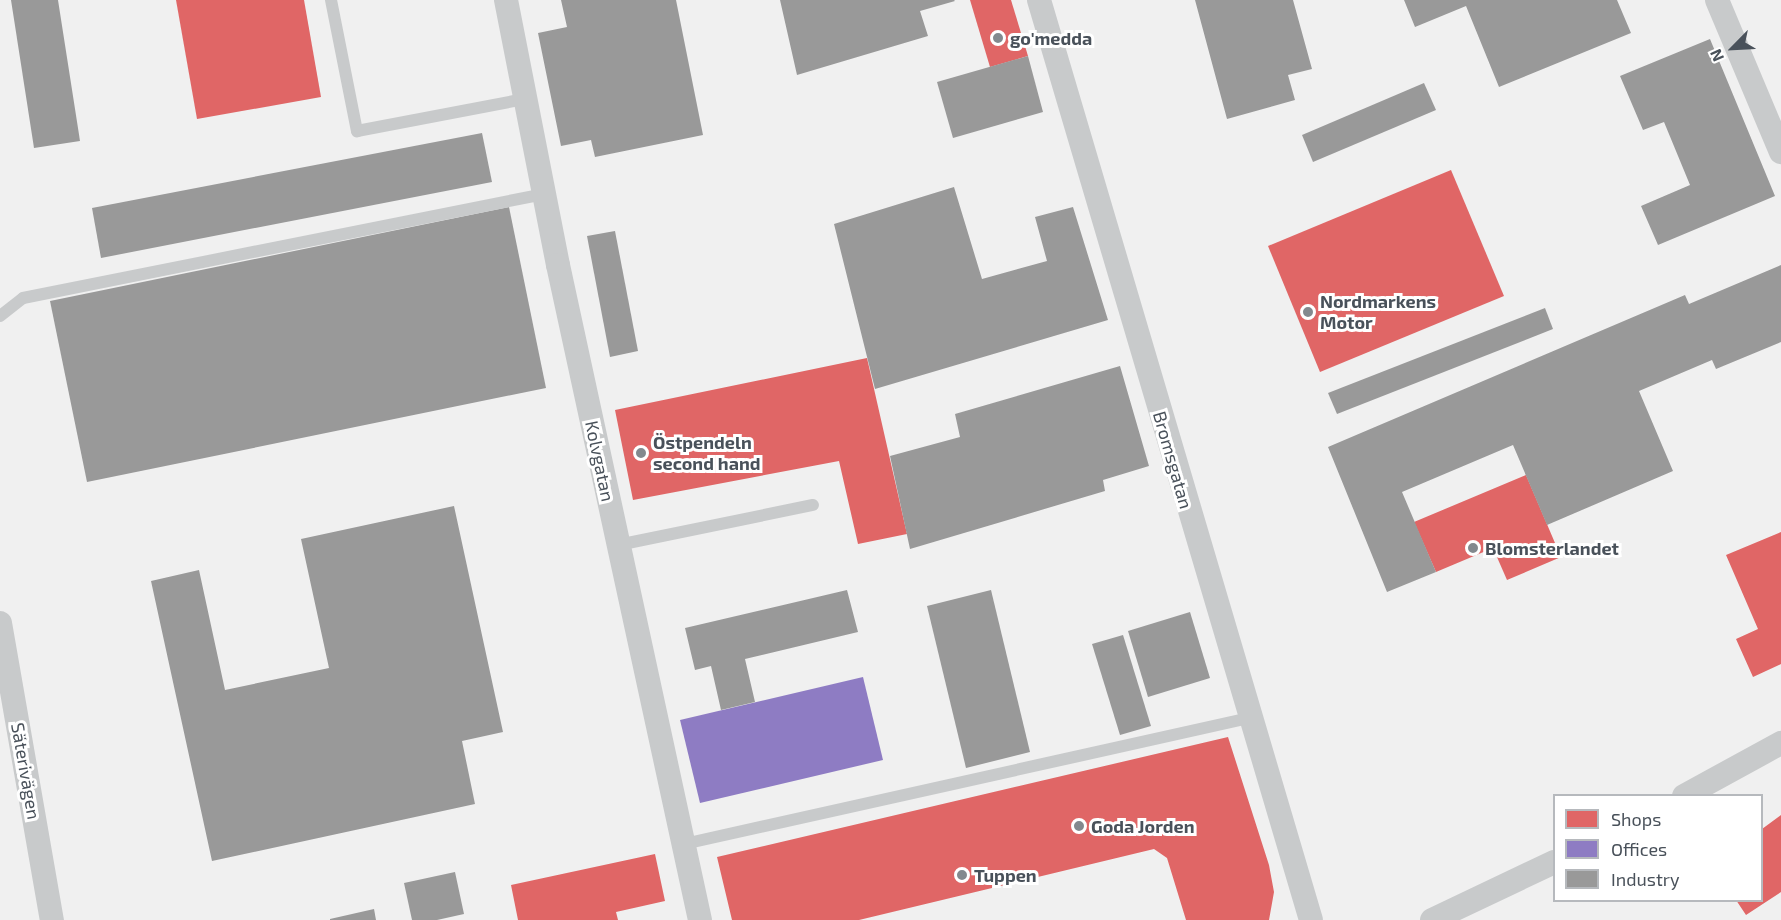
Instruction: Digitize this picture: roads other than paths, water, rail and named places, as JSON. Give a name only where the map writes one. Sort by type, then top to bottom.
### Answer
[{"type":"street","name":"Kolvgatan","points":[[506,0],[544,194],[618,545],[700,920]]},
{"type":"street","name":"Bromsgatan","points":[[1039,0],[1249,718],[1311,920]]},
{"type":"street","points":[[1717,0],[1781,152]]},
{"type":"street","name":"Säterivägen","points":[[0,623],[52,920]]},
{"type":"street","points":[[1686,794],[1781,743]]},
{"type":"street","points":[[1432,920],[1553,862]]},
{"type":"lane","points":[[331,0],[357,131],[525,99]]},
{"type":"lane","points":[[0,316],[23,298],[544,194]]},
{"type":"lane","points":[[618,545],[813,505]]},
{"type":"lane","points":[[684,844],[1249,718]]},
{"type":"place","name":"go'medda","points":[[998,38]]},
{"type":"place","name":"Nordmarkens Motor","points":[[1308,312]]},
{"type":"place","name":"Östpendeln second hand","points":[[641,453]]},
{"type":"place","name":"Blomsterlandet","points":[[1473,548]]},
{"type":"place","name":"Goda Jorden","points":[[1079,826]]},
{"type":"place","name":"Tuppen","points":[[962,875]]}]
